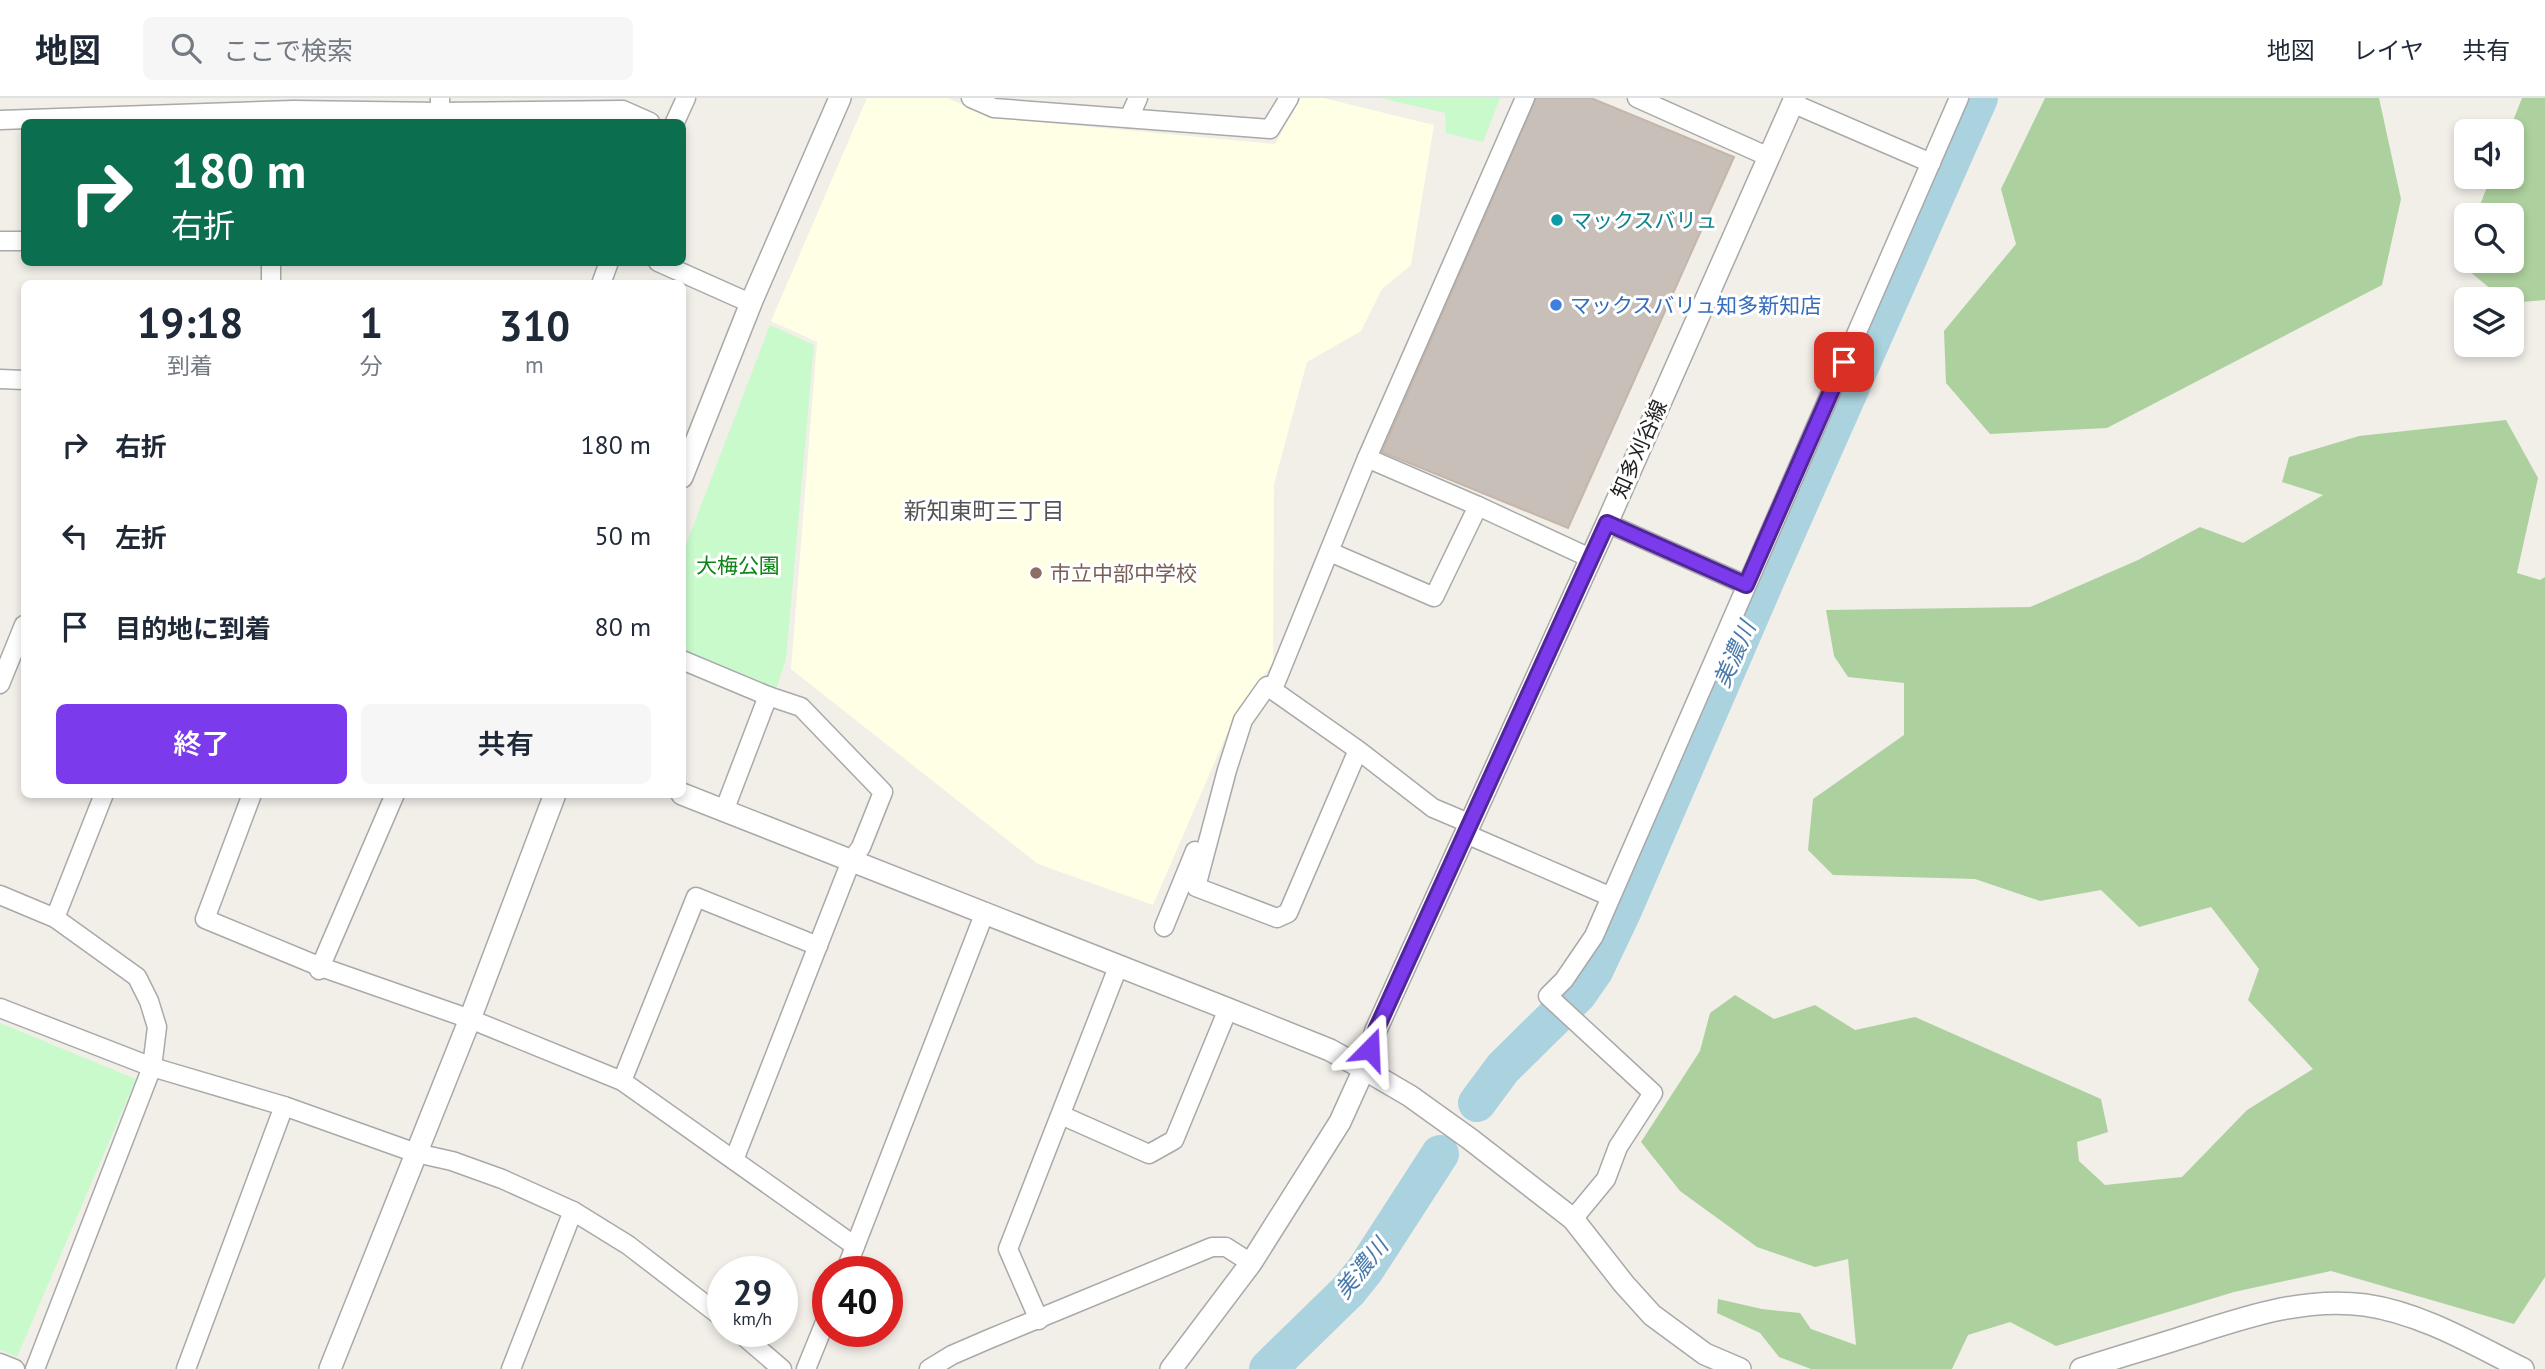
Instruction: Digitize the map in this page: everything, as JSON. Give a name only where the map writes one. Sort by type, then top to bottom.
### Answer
[{"type":"street","points":[[676,119],[686,98]]},
{"type":"street","points":[[686,467],[750,303],[840,98]]},
{"type":"street","points":[[971,98],[1129,118],[1270,129],[1289,98]]},
{"type":"street","points":[[1129,118],[1138,98]]},
{"type":"street","points":[[1273,689],[1367,458],[1525,98]]},
{"type":"street","points":[[1637,98],[1769,157]]},
{"type":"street","points":[[1573,1219],[1606,1179],[1618,1147],[1653,1093],[1548,996],[1582,957],[1594,936],[1609,896],[1959,98]]},
{"type":"street","points":[[1793,101],[1931,163]]},
{"type":"street","name":"知多刈谷線","points":[[1171,1369],[1251,1263],[1340,1122],[1364,1069],[1376,1030],[1607,523],[1793,101]]},
{"type":"street","points":[[0,120],[175,106],[293,104],[542,104],[623,110],[643,119]]},
{"type":"street","points":[[0,241],[21,242]]},
{"type":"street","points":[[667,266],[750,303]]},
{"type":"street","points":[[0,379],[21,380]]},
{"type":"street","points":[[1367,458],[1590,558]]},
{"type":"street","points":[[1330,552],[1434,597],[1478,506]]},
{"type":"street","points":[[1607,523],[1746,585]]},
{"type":"street","points":[[0,684],[11,668],[21,635]]},
{"type":"street","points":[[686,662],[801,707],[883,792],[861,847],[852,861],[734,1160]]},
{"type":"street","points":[[1358,750],[1288,913],[1277,918],[1196,887],[1243,720],[1267,686],[1358,750],[1433,808],[1469,829],[1609,896]]},
{"type":"street","points":[[724,811],[768,696]]},
{"type":"street","points":[[686,796],[1330,1050],[1410,1096],[1573,1219],[1652,1315],[1705,1354],[1740,1369]]},
{"type":"street","points":[[55,918],[102,798]]},
{"type":"street","points":[[250,798],[205,919],[320,968],[470,1019],[622,1081],[855,1246]]},
{"type":"street","points":[[320,968],[394,798]]},
{"type":"street","points":[[331,1369],[470,1019],[553,798]]},
{"type":"street","points":[[1164,926],[1196,849],[1205,850]]},
{"type":"street","points":[[0,895],[55,918],[137,976],[157,1027],[152,1067],[35,1369]]},
{"type":"street","points":[[622,1081],[696,897],[818,946]]},
{"type":"street","points":[[851,1256],[985,912]]},
{"type":"street","points":[[1039,1320],[1008,1249],[1118,967]]},
{"type":"street","points":[[0,1008],[152,1067],[284,1106],[416,1153],[452,1161],[502,1179],[573,1211],[628,1245],[707,1306]]},
{"type":"street","points":[[1061,1115],[1149,1154],[1174,1140],[1228,1009]]},
{"type":"street","points":[[186,1369],[284,1106]]},
{"type":"street","points":[[515,1367],[573,1211]]},
{"type":"street","points":[[929,1369],[952,1355],[1212,1247],[1226,1247],[1251,1263]]},
{"type":"street","points":[[2081,1369],[2248,1318],[2303,1304],[2330,1302],[2368,1306],[2410,1317],[2452,1334],[2523,1369]]},
{"type":"street","points":[[756,1347],[782,1369]]},
{"type":"street","points":[[806,1369],[815,1347]]},
{"type":"street","points":[[0,1363],[15,1369]]},
{"type":"shaded area","name":"市立中部中学校","points":[[867,98],[947,98],[993,118],[1275,144],[1301,98],[1323,98],[1434,125],[1411,265],[1382,289],[1361,331],[1307,362],[1274,484],[1273,663],[1238,708],[1153,905],[1038,864],[791,669],[817,342],[771,321]]},
{"type":"green space","points":[[1381,98],[1500,98],[1483,142],[1446,133],[1445,113]]},
{"type":"green space","points":[[2045,98],[2379,98],[2401,199],[2382,285],[2107,428],[1990,434],[1946,383],[1944,331],[2016,244],[2001,189]]},
{"type":"green space","points":[[2522,98],[2545,98],[2545,300],[2524,302],[2524,287],[2488,287],[2471,273],[2524,273],[2524,203],[2481,203],[2486,189],[2524,189],[2524,119],[2514,119]]},
{"type":"green space","name":"大梅公園","points":[[770,325],[814,345],[786,659],[776,689],[686,652],[686,545]]},
{"type":"green space","points":[[2506,420],[2538,478],[2517,573],[2540,580],[2545,577],[2545,1277],[2514,1324],[2331,1271],[2234,1292],[2056,1346],[2010,1322],[1968,1335],[1952,1369],[1811,1369],[1779,1357],[1760,1333],[1717,1313],[1718,1299],[1762,1309],[1800,1313],[1811,1329],[1856,1345],[1848,1259],[1815,1267],[1757,1247],[1680,1191],[1641,1142],[1700,1051],[1710,1013],[1735,995],[1774,1019],[1815,1005],[1855,1030],[1915,1017],[2101,1099],[2108,1132],[2077,1142],[2079,1161],[2105,1185],[2182,1177],[2247,1110],[2313,1069],[2248,1000],[2259,969],[2211,907],[2139,927],[2101,890],[2040,901],[1975,879],[1833,875],[1808,850],[1813,799],[1904,735],[1904,683],[1848,677],[1834,656],[1826,610],[2030,607],[2138,560],[2200,527],[2243,543],[2323,495],[2282,482],[2289,457],[2359,436]]},
{"type":"green space","points":[[0,1023],[136,1079],[17,1357],[0,1350]]},
{"type":"building","name":"マックスバリュ知多新知店","points":[[1536,98],[1591,98],[1734,157],[1568,528],[1382,452]]},
{"type":"waterway","name":"美濃川","points":[[1477,1103],[1503,1068],[1578,994],[1594,971],[1979,98]]},
{"type":"waterway","name":"美濃川","points":[[1268,1369],[1349,1290],[1365,1270],[1440,1154]]},
{"type":"place","name":"マックスバリュ","points":[[1557,220]]},
{"type":"place","name":"マックスバリュ知多新知店","points":[[1556,305]]},
{"type":"place","name":"市立中部中学校","points":[[1036,573]]},
{"type":"district","name":"新知東町三丁目","points":[[984,510]]},
{"type":"route","points":[[1370,1049],[1376,1030],[1607,523],[1746,585],[1844,362]]}]
